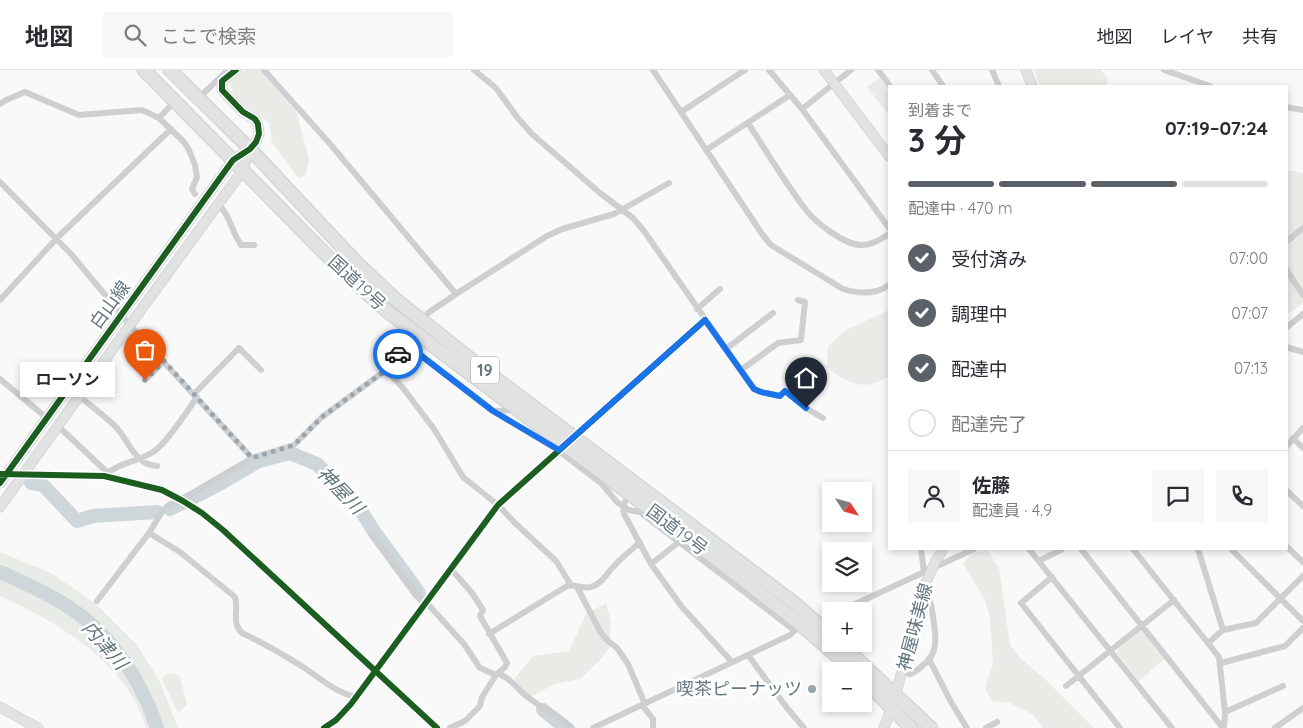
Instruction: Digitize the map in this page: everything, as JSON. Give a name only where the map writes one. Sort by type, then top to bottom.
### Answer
[{"type":"highway","name":"国道19号","points":[[144,70],[344,274],[384,309],[418,326],[534,401],[566,444],[842,662]]},
{"type":"highway","name":"国道19号","points":[[170,70],[250,149],[418,326],[517,410],[822,620]]},
{"type":"highway","points":[[850,652],[931,728]]},
{"type":"highway","points":[[872,688],[911,728]]},
{"type":"street","points":[[205,92],[228,70]]},
{"type":"street","points":[[236,70],[222,81],[222,90],[243,112],[255,119],[258,124],[259,134],[256,142],[250,149]]},
{"type":"street","points":[[264,70],[331,145],[456,294]]},
{"type":"street","points":[[474,70],[496,88],[532,134],[633,218],[754,389],[780,396],[785,391],[806,408],[823,418]]},
{"type":"street","points":[[681,112],[745,70]]},
{"type":"street","points":[[769,70],[802,109],[888,227]]},
{"type":"street","points":[[824,70],[888,155]]},
{"type":"street","points":[[802,109],[850,70]]},
{"type":"street","points":[[878,70],[889,85]]},
{"type":"street","points":[[932,70],[942,85]]},
{"type":"street","points":[[992,70],[1000,85]]},
{"type":"street","points":[[1026,70],[1032,85]]},
{"type":"street","points":[[1164,70],[1207,85]]},
{"type":"street","points":[[656,71],[706,150],[771,245],[843,289],[855,293],[868,293],[883,290],[888,287]]},
{"type":"street","points":[[0,104],[25,92],[79,115],[142,110],[159,118],[184,142],[195,165],[197,177],[192,189],[195,194]]},
{"type":"street","points":[[706,150],[790,95]]},
{"type":"street","points":[[159,118],[174,102]]},
{"type":"street","points":[[1288,107],[1303,110]]},
{"type":"street","points":[[748,123],[807,211],[824,227],[852,244],[863,245],[876,242],[888,235]]},
{"type":"street","points":[[0,300],[57,238],[171,129]]},
{"type":"street","name":"白山線","points":[[0,483],[3,474],[47,418],[233,160],[250,149]]},
{"type":"street","name":"白山線","points":[[0,507],[243,170],[250,149]]},
{"type":"street","points":[[0,182],[57,238],[130,325],[252,458]]},
{"type":"street","points":[[97,601],[150,533],[163,510],[183,501],[252,458],[294,445],[322,417],[386,370],[428,313],[547,236],[562,229],[623,210],[669,183]]},
{"type":"street","points":[[218,205],[225,210],[234,235],[241,245],[254,245]]},
{"type":"street","points":[[1288,240],[1303,228]]},
{"type":"street","points":[[1288,272],[1303,296]]},
{"type":"street","points":[[697,309],[720,289]]},
{"type":"street","points":[[741,370],[778,343],[802,340],[805,302],[798,300]]},
{"type":"street","points":[[726,349],[773,313]]},
{"type":"street","points":[[1288,326],[1303,314]]},
{"type":"street","points":[[324,728],[336,720],[356,698],[498,505],[705,320]]},
{"type":"street","points":[[406,344],[493,411],[566,444],[617,502],[628,510],[640,512],[797,627],[790,635],[593,728]]},
{"type":"street","points":[[106,474],[111,469],[155,452],[188,411],[195,395],[239,348],[261,370]]},
{"type":"street","points":[[1288,348],[1303,352]]},
{"type":"street","points":[[145,380],[164,361]]},
{"type":"street","points":[[386,370],[403,388],[434,429],[463,478],[498,505],[556,561],[574,586],[601,633],[618,648],[628,664],[643,704],[653,719],[652,728]]},
{"type":"street","points":[[0,379],[47,418]]},
{"type":"street","points":[[79,396],[116,428],[139,459],[148,466],[157,466]]},
{"type":"street","points":[[493,411],[517,410]]},
{"type":"street","points":[[58,426],[106,474]]},
{"type":"street","points":[[1288,444],[1303,428]]},
{"type":"street","points":[[1293,438],[1303,448]]},
{"type":"street","points":[[3,474],[106,474],[162,490],[183,501],[223,530],[437,728]]},
{"type":"street","points":[[1288,492],[1303,506]]},
{"type":"street","points":[[629,494],[623,506],[624,514],[652,564],[682,607],[732,662]]},
{"type":"street","points":[[150,533],[180,552],[235,597],[237,602],[236,621],[238,629],[242,633],[280,652],[323,679],[342,694],[356,698]]},
{"type":"street","points":[[372,534],[425,604],[464,644],[480,668],[510,679],[528,698],[560,716],[572,728]]},
{"type":"street","points":[[489,634],[574,586],[586,588],[594,586],[640,542]]},
{"type":"street","points":[[652,564],[679,542]]},
{"type":"street","points":[[1288,548],[1303,562]]},
{"type":"street","points":[[920,550],[928,570]]},
{"type":"street","name":"神屋味美線","points":[[884,728],[897,695],[928,570],[942,550]]},
{"type":"street","points":[[859,602],[972,550]]},
{"type":"street","points":[[1030,550],[1172,728]]},
{"type":"street","points":[[1039,561],[1060,550]]},
{"type":"street","points":[[1082,550],[1224,728]]},
{"type":"street","points":[[1134,550],[1219,657],[1225,712],[1224,728]]},
{"type":"street","points":[[1198,550],[1223,630]]},
{"type":"street","points":[[1232,550],[1303,620]]},
{"type":"street","points":[[450,728],[465,722],[480,706],[482,697],[497,674],[505,667],[506,660],[480,616],[483,610],[472,593],[451,568]]},
{"type":"street","points":[[1208,643],[1223,630],[1256,623],[1303,576]]},
{"type":"street","points":[[1052,577],[1021,603],[1120,728]]},
{"type":"street","points":[[903,672],[911,674],[925,665],[937,642],[930,598],[923,590]]},
{"type":"street","points":[[1066,686],[1174,600]]},
{"type":"street","points":[[1221,663],[1285,646],[1303,628]]},
{"type":"street","points":[[748,655],[786,708],[804,728]]},
{"type":"street","points":[[929,659],[967,728]]},
{"type":"street","points":[[1225,712],[1282,686]]},
{"type":"street","points":[[0,707],[36,728]]},
{"type":"street","points":[[1275,728],[1303,708]]},
{"type":"street","points":[[986,728],[996,722]]},
{"type":"shaded area","points":[[245,70],[260,70],[296,111],[309,159],[306,175],[298,178],[272,142],[269,123],[239,100],[235,94],[230,80]]},
{"type":"shaded area","points":[[1034,70],[1101,70],[1108,78],[1107,85],[1040,85]]},
{"type":"shaded area","points":[[880,78],[888,89],[888,114],[867,87]]},
{"type":"shaded area","points":[[1288,170],[1303,173],[1303,303],[1288,313]]},
{"type":"shaded area","points":[[888,310],[888,377],[872,384],[856,384],[841,378],[827,367],[828,347],[844,331]]},
{"type":"shaded area","points":[[987,550],[999,568],[1010,645],[1021,659],[1044,678],[1094,728],[1044,728],[1032,714],[1010,703],[992,701],[985,688],[993,663],[990,617],[984,598],[963,564],[972,553]]},
{"type":"shaded area","points":[[0,552],[51,573],[96,604],[137,645],[159,680],[178,728],[146,728],[137,705],[124,684],[88,647],[44,618],[0,596]]},
{"type":"shaded area","points":[[606,603],[611,621],[610,647],[602,658],[580,679],[554,684],[531,697],[514,679],[533,656],[569,651],[586,614]]},
{"type":"shaded area","points":[[1140,630],[1144,631],[1165,658],[1139,681],[1117,653],[1117,650]]},
{"type":"shaded area","points":[[172,673],[180,676],[187,705],[179,712],[162,679],[165,675]]},
{"type":"waterway","name":"神屋川","points":[[170,509],[216,486],[259,461],[290,453],[317,464],[359,507],[373,530],[419,593]]},
{"type":"waterway","name":"神屋川","points":[[31,483],[43,485],[77,521],[93,516],[157,512]]},
{"type":"waterway","name":"内津川","points":[[0,572],[58,600],[80,615],[98,631],[114,648],[134,676],[157,728]]},
{"type":"waterway","name":"神屋川","points":[[543,710],[566,728]]},
{"type":"cycle path","points":[[0,483],[233,160],[250,149],[256,142],[259,134],[258,124],[255,119],[243,112],[222,90],[222,81],[236,70]]},
{"type":"cycle path","points":[[324,728],[336,720],[351,704],[498,505],[705,320]]},
{"type":"cycle path","points":[[0,474],[104,476],[162,490],[183,501],[223,530],[437,728]]},
{"type":"way so far","points":[[145,380],[164,361],[252,458],[294,445],[322,417],[386,370],[398,354]]},
{"type":"place","name":"ローソン","points":[[145,380]]},
{"type":"place","name":"喫茶ピーナッツ","points":[[812,689]]},
{"type":"route","points":[[398,354],[406,344],[493,411],[559,450],[705,320],[754,389],[780,396],[785,391],[806,408]]}]
